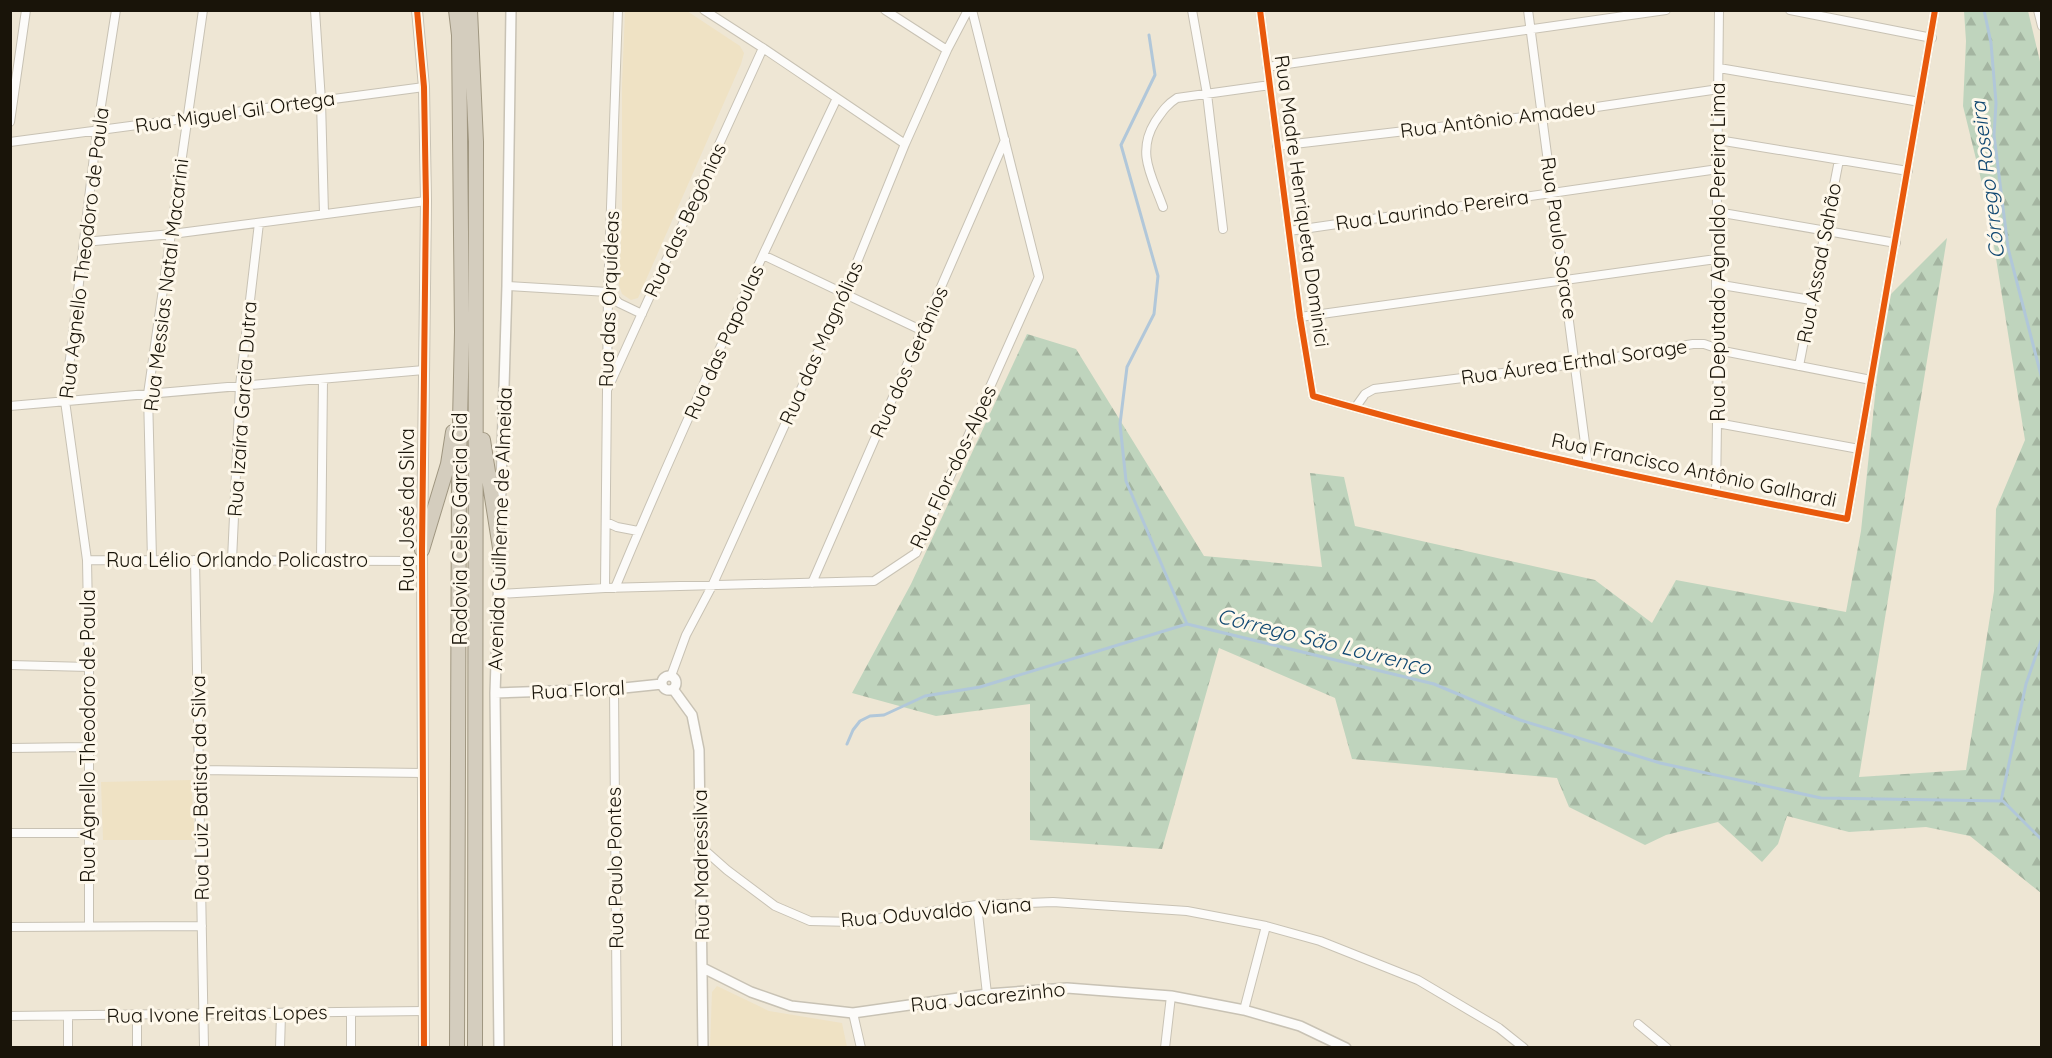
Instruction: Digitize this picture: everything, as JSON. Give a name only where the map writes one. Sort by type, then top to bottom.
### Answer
[{"type":"highway","name":"Rodovia Celso Garcia Cid","points":[[456,10],[459,34],[462,332],[459,466],[457,1047]]},
{"type":"highway","name":"Rodovia Celso Garcia Cid","points":[[470,10],[476,142],[475,1047]]},
{"type":"highway","points":[[423,555],[448,464],[456,362],[462,332]]},
{"type":"highway","points":[[476,352],[480,373],[483,441],[500,548]]},
{"type":"street","points":[[10,122],[26,10]]},
{"type":"street","name":"Rua Agnello Theodoro de Paula","points":[[89,926],[87,560],[65,401],[97,131],[116,10]]},
{"type":"street","name":"Rua Messias Natal Macarini","points":[[152,560],[148,394],[203,10]]},
{"type":"street","points":[[315,10],[321,101],[324,214]]},
{"type":"street","name":"Rua José da Silva","points":[[417,10],[424,87],[426,201],[423,555],[424,1047]]},
{"type":"street","name":"Avenida Guilherme de Almeida","points":[[499,1047],[495,693],[507,286],[511,10]]},
{"type":"street","name":"Rua das Orquídeas","points":[[605,588],[608,292],[618,10]]},
{"type":"street","points":[[704,10],[905,144]]},
{"type":"street","points":[[885,10],[947,50]]},
{"type":"street","name":"Rua das Magnólias","points":[[671,676],[686,635],[712,586],[844,294],[905,144],[947,50],[970,10]]},
{"type":"street","name":"Rua Flor-dos-Alpes","points":[[498,594],[605,588],[874,581],[916,553],[1039,277],[970,10]]},
{"type":"street","points":[[1192,10],[1207,94],[1224,229]]},
{"type":"street","name":"Rua Madre Henriqueta Dominici","points":[[1260,10],[1300,317],[1313,396]]},
{"type":"street","name":"Rua Paulo Sorace","points":[[1528,10],[1588,466]]},
{"type":"street","points":[[1267,67],[1666,10]]},
{"type":"street","name":"Rua Deputado Agnaldo Pereira Lima","points":[[1716,494],[1719,10]]},
{"type":"street","points":[[1790,10],[1932,38]]},
{"type":"street","name":"Rua Francisco Antônio Galhardi","points":[[1313,396],[1588,466],[1847,519],[1932,38],[1935,10]]},
{"type":"street","points":[[2039,11],[2042,26]]},
{"type":"street","name":"Rua das Begônias","points":[[606,391],[763,48]]},
{"type":"street","points":[[1719,68],[1920,102]]},
{"type":"street","points":[[1163,207],[1146,157],[1147,135],[1165,107],[1177,98],[1269,85]]},
{"type":"street","name":"Rua Miguel Gil Ortega","points":[[10,142],[424,87]]},
{"type":"street","name":"Rua Antônio Amadeu","points":[[1277,146],[1542,115],[1719,89]]},
{"type":"street","name":"Rua das Papoulas","points":[[615,588],[638,531],[763,255],[837,98]]},
{"type":"street","name":"Rua dos Gerânios","points":[[812,583],[1005,140]]},
{"type":"street","points":[[1718,140],[1908,171]]},
{"type":"street","name":"Rua Assad Sahão","points":[[1799,366],[1839,160]]},
{"type":"street","name":"Rua Laurindo Pereira","points":[[1289,231],[1718,169]]},
{"type":"street","points":[[84,242],[172,234],[426,201]]},
{"type":"street","points":[[1717,212],[1896,243]]},
{"type":"street","name":"Rua Izaíra Garcia Dutra","points":[[232,560],[240,386],[259,223]]},
{"type":"street","points":[[763,255],[923,331]]},
{"type":"street","points":[[1300,317],[1716,259]]},
{"type":"street","points":[[1716,284],[1811,300]]},
{"type":"street","points":[[507,286],[608,292],[618,303],[642,314]]},
{"type":"street","name":"Rua Áurea Erthal Sorage","points":[[1354,408],[1365,394],[1374,389],[1575,364],[1693,344],[1704,344],[1718,349],[1871,380]]},
{"type":"street","points":[[10,406],[424,370]]},
{"type":"street","points":[[321,561],[323,379]]},
{"type":"street","points":[[1717,423],[1859,449]]},
{"type":"street","points":[[606,522],[617,527],[638,531]]},
{"type":"street","name":"Rua Lélio Orlando Policastro","points":[[87,560],[321,561],[423,555]]},
{"type":"street","name":"Rua Luiz Batista da Silva","points":[[195,560],[204,1047]]},
{"type":"street","points":[[10,665],[89,666]]},
{"type":"street","points":[[671,676],[676,681],[673,689],[666,690],[662,684],[664,677],[671,676]]},
{"type":"street","name":"Rua Floral","points":[[495,693],[614,689],[662,684]]},
{"type":"street","name":"Rua Paulo Pontes","points":[[614,689],[617,1047]]},
{"type":"street","name":"Rua Madressilva","points":[[673,689],[692,715],[699,750],[703,1047]]},
{"type":"street","points":[[10,748],[88,747]]},
{"type":"street","points":[[199,770],[423,773]]},
{"type":"street","points":[[10,833],[89,833]]},
{"type":"street","name":"Rua Oduvaldo Viana","points":[[701,847],[775,906],[810,921],[853,922],[977,905],[1053,902],[1187,911],[1266,926],[1320,941],[1418,980],[1499,1028],[1524,1047]]},
{"type":"street","points":[[977,905],[987,994]]},
{"type":"street","points":[[10,927],[202,926]]},
{"type":"street","points":[[1244,1010],[1266,926]]},
{"type":"street","name":"Rua Jacarezinho","points":[[703,968],[751,992],[791,1006],[854,1013],[987,994],[1067,988],[1171,996],[1244,1010],[1300,1026],[1346,1047]]},
{"type":"street","points":[[1165,1047],[1171,996]]},
{"type":"street","name":"Rua Ivone Freitas Lopes","points":[[10,1016],[424,1011]]},
{"type":"street","points":[[351,1012],[351,1047]]},
{"type":"street","points":[[854,1013],[861,1047]]},
{"type":"street","points":[[280,1014],[280,1047]]},
{"type":"street","points":[[137,1015],[137,1047]]},
{"type":"street","points":[[68,1016],[68,1047]]},
{"type":"street","points":[[1638,1024],[1667,1047]]},
{"type":"shaded area","points":[[625,11],[687,11],[740,46],[744,53],[638,298],[631,300],[622,294],[619,285]]},
{"type":"shaded area","points":[[191,780],[195,840],[103,840],[101,782]]},
{"type":"shaded area","points":[[717,986],[769,1011],[842,1023],[847,1047],[710,1047],[712,992]]},
{"type":"green space","points":[[1964,11],[2028,11],[2042,70],[2041,893],[1970,836],[1926,827],[1849,832],[1787,816],[1778,844],[1762,862],[1718,822],[1666,835],[1645,845],[1569,807],[1557,778],[1352,759],[1335,698],[1219,648],[1162,849],[1030,840],[1030,704],[936,716],[852,693],[911,584],[1027,334],[1076,349],[1204,556],[1322,567],[1310,473],[1344,477],[1355,526],[1595,580],[1652,623],[1676,580],[1846,612],[1861,531],[1885,300],[1947,238],[1859,777],[1966,770],[1994,591],[1996,509],[2025,440],[1988,208],[1963,106],[1966,41]]},
{"type":"waterway","name":"Córrego Roseira","points":[[1984,10],[1991,43],[1996,103],[1994,135],[2008,248],[2042,379]]},
{"type":"waterway","name":"Córrego São Lourenço","points":[[1149,35],[1155,75],[1121,145],[1158,276],[1154,314],[1127,367],[1120,424],[1126,481],[1187,624],[1434,684],[1520,720],[1660,763],[1821,798],[2003,801],[2042,840]]},
{"type":"waterway","points":[[847,744],[860,721],[870,716],[884,715],[925,696],[980,687],[1187,624]]},
{"type":"waterway","name":"Córrego Roseira","points":[[2001,801],[2026,684],[2042,638]]},
{"type":"cycle path","points":[[417,10],[424,87],[426,201],[422,550],[424,1048]]},
{"type":"cycle path","points":[[1260,10],[1300,317],[1313,396],[1445,432],[1579,464],[1847,519],[1935,10]]}]
